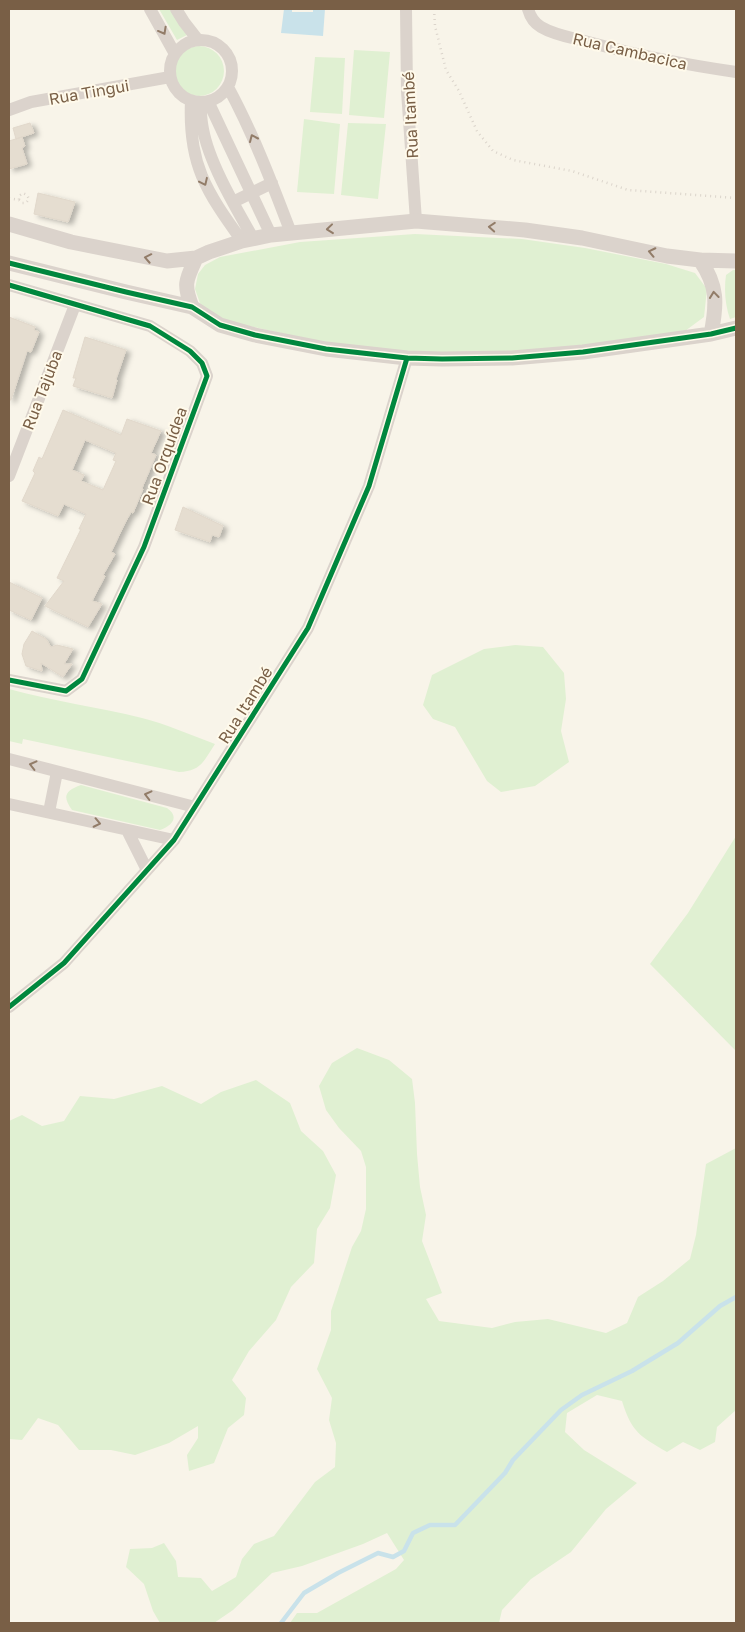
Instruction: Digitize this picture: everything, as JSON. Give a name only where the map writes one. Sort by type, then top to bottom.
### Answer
[{"type":"street","points":[[150,9],[175,54]]},
{"type":"street","points":[[176,9],[198,40]]},
{"type":"street","name":"Rua Itambé","points":[[406,9],[407,91],[416,221]]},
{"type":"street","name":"Rua Cambacica","points":[[529,13],[539,26],[554,33],[638,55],[680,64],[736,72]]},
{"type":"street","points":[[248,239],[223,214],[204,182],[194,157],[190,126],[200,101],[222,93],[228,87],[232,68],[230,59],[217,45],[208,41],[198,40],[189,42],[181,47],[171,61],[170,77],[178,92],[200,101],[252,193],[271,235]]},
{"type":"street","name":"Rua Tingui","points":[[9,110],[31,102],[170,77]]},
{"type":"street","points":[[228,87],[242,113],[272,182],[291,233]]},
{"type":"street","points":[[200,101],[203,129],[208,150],[248,239]]},
{"type":"street","points":[[194,157],[208,150]]},
{"type":"street","points":[[233,202],[272,182]]},
{"type":"street","points":[[9,224],[71,242],[167,262],[196,258],[248,239],[271,235],[416,221],[534,231],[582,238],[667,256],[700,260],[736,261]]},
{"type":"street","points":[[192,307],[186,292],[188,276],[196,258]]},
{"type":"street","points":[[700,260],[710,274],[715,294],[715,315],[711,334]]},
{"type":"street","points":[[9,263],[192,307],[220,325],[255,335],[326,349],[407,358],[512,358],[583,352],[711,334],[736,328]]},
{"type":"street","name":"Rua Orquídea","points":[[9,285],[150,326],[190,351],[202,363],[207,376],[144,547],[82,679],[66,690],[9,680]]},
{"type":"street","name":"Rua Tajuba","points":[[9,476],[75,305]]},
{"type":"street","name":"Rua Itambé","points":[[9,1007],[64,963],[174,840],[308,628],[368,486],[407,358]]},
{"type":"street","points":[[9,759],[195,807]]},
{"type":"street","points":[[49,812],[57,772]]},
{"type":"street","points":[[9,804],[174,840]]},
{"type":"street","points":[[127,830],[147,870]]},
{"type":"path","points":[[434,9],[435,26],[446,70],[459,91],[476,131],[493,151],[513,160],[572,172],[628,190],[736,198]]},
{"type":"path","points":[[9,198],[18,200]]},
{"type":"green space","points":[[159,9],[171,9],[187,35],[177,40]]},
{"type":"green space","points":[[194,46],[204,46],[217,53],[224,66],[224,76],[217,89],[204,96],[194,96],[185,92],[178,85],[174,76],[174,66],[178,57],[185,50]]},
{"type":"green space","points":[[354,50],[390,52],[384,118],[349,115]]},
{"type":"green space","points":[[315,57],[345,58],[342,114],[310,112]]},
{"type":"green space","points":[[304,119],[340,124],[334,194],[297,192]]},
{"type":"green space","points":[[348,123],[386,124],[378,199],[341,195]]},
{"type":"green space","points":[[415,234],[522,239],[585,248],[666,264],[695,273],[707,289],[704,317],[685,331],[648,342],[443,356],[330,344],[222,320],[201,306],[195,289],[198,274],[205,265],[220,257],[300,242]]},
{"type":"green space","points":[[736,270],[736,317],[730,319],[726,303],[725,280],[726,275]]},
{"type":"green space","points":[[515,645],[543,647],[564,673],[566,699],[561,731],[569,762],[535,786],[501,792],[487,781],[455,727],[433,719],[423,705],[432,675],[484,649]]},
{"type":"green space","points":[[9,689],[142,718],[169,726],[215,744],[201,764],[192,770],[179,772],[23,739],[22,744],[9,741]]},
{"type":"green space","points":[[81,785],[167,808],[173,815],[173,821],[160,830],[72,810],[66,798],[67,794],[71,789]]},
{"type":"green space","points":[[736,836],[736,1051],[650,964],[688,913]]},
{"type":"green space","points":[[357,1048],[389,1060],[412,1079],[420,1187],[426,1215],[422,1241],[442,1293],[426,1299],[439,1321],[492,1328],[515,1322],[548,1319],[606,1333],[627,1323],[638,1297],[663,1281],[690,1259],[696,1235],[706,1164],[736,1148],[736,1410],[717,1427],[715,1442],[700,1450],[683,1442],[667,1452],[638,1432],[629,1420],[622,1401],[597,1395],[567,1413],[565,1432],[584,1450],[637,1483],[606,1509],[571,1552],[531,1579],[502,1610],[499,1623],[290,1623],[297,1613],[317,1613],[396,1569],[404,1560],[387,1533],[363,1544],[302,1566],[272,1573],[233,1610],[214,1623],[160,1623],[153,1611],[144,1584],[126,1567],[130,1549],[152,1548],[164,1543],[176,1561],[178,1577],[201,1578],[212,1591],[236,1577],[242,1559],[254,1544],[274,1536],[315,1482],[335,1467],[336,1443],[329,1420],[332,1398],[317,1369],[331,1330],[331,1311],[352,1247],[361,1231],[366,1209],[366,1167],[361,1151],[339,1128],[326,1110],[319,1086],[332,1063]]},
{"type":"green space","points":[[256,1080],[290,1103],[301,1131],[323,1151],[336,1175],[330,1208],[317,1229],[314,1263],[291,1287],[276,1320],[249,1351],[232,1380],[246,1398],[244,1415],[228,1428],[214,1463],[189,1471],[187,1455],[198,1438],[198,1426],[169,1443],[135,1455],[111,1450],[79,1450],[58,1425],[38,1418],[22,1440],[9,1439],[9,1121],[22,1115],[42,1126],[64,1121],[80,1096],[114,1099],[162,1086],[201,1104],[221,1092]]},
{"type":"water","points":[[284,9],[292,9],[292,12],[313,12],[313,9],[325,9],[323,36],[281,33]]},
{"type":"building","points":[[30,123],[34,133],[16,139],[13,128]]},
{"type":"building","points":[[22,137],[25,146],[22,148],[27,164],[9,169],[9,141]]},
{"type":"building","points":[[38,193],[75,202],[68,222],[34,214]]},
{"type":"building","points":[[9,317],[35,327],[34,330],[39,332],[31,352],[27,351],[11,400],[9,400]]},
{"type":"building","points":[[85,337],[126,350],[112,398],[73,386],[76,378],[73,378]]},
{"type":"building","points":[[63,410],[121,435],[127,419],[161,431],[151,453],[156,455],[143,489],[133,513],[131,512],[111,552],[115,554],[103,575],[105,576],[92,601],[102,604],[88,627],[45,606],[64,581],[57,578],[81,529],[79,529],[86,514],[64,504],[58,516],[22,501],[35,473],[33,471],[39,457],[42,459]],"holes":[[[85,440],[116,453],[113,460],[116,461],[103,490],[81,481],[84,475],[72,470]]]},
{"type":"building","points":[[183,507],[223,526],[219,537],[212,535],[210,542],[175,530]]},
{"type":"building","points":[[9,582],[42,598],[31,620],[9,610]]},
{"type":"building","points":[[32,631],[46,639],[51,647],[57,645],[73,649],[64,664],[72,664],[63,677],[41,663],[42,671],[26,666],[22,654],[24,644]]},
{"type":"waterway","points":[[281,1623],[304,1593],[338,1573],[378,1553],[393,1557],[404,1551],[413,1533],[430,1525],[455,1525],[505,1473],[513,1460],[561,1410],[582,1395],[632,1371],[678,1343],[720,1306],[736,1297]]},
{"type":"cycle path","points":[[9,263],[192,307],[220,325],[255,335],[326,349],[407,358],[512,358],[583,352],[711,334],[736,328]]},
{"type":"cycle path","points":[[9,285],[150,326],[190,351],[202,363],[207,376],[144,547],[82,679],[66,691],[9,680]]},
{"type":"cycle path","points":[[9,1007],[64,963],[174,840],[308,628],[369,486],[407,358]]}]
